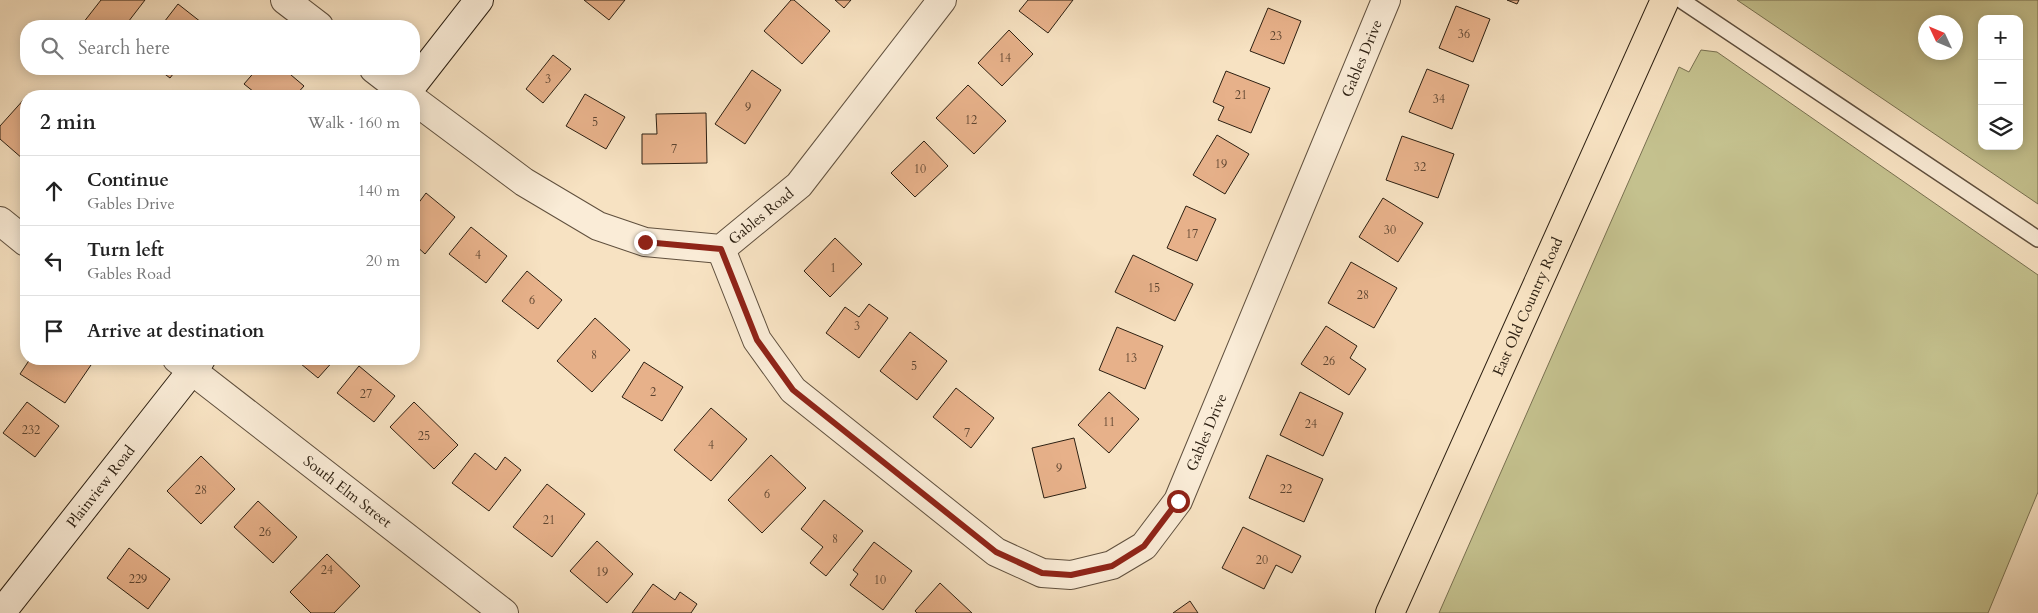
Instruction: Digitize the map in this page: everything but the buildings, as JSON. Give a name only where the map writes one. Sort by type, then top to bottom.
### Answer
[{"type":"main road","name":"East Old Country Road","points":[[1390,613],[1665,0]]},
{"type":"street","points":[[285,0],[311,20]]},
{"type":"street","points":[[413,90],[480,0]]},
{"type":"street","name":"Gables Road","points":[[420,106],[524,182],[598,226],[645,242],[721,249],[799,185],[942,0]]},
{"type":"street","name":"Gables Drive","points":[[721,249],[757,340],[793,390],[996,552],[1042,573],[1071,575],[1112,566],[1144,546],[1178,501],[1386,0]]},
{"type":"street","name":"Gables Road","points":[[381,75],[400,90]]},
{"type":"street","points":[[0,221],[20,237]]},
{"type":"street","name":"Plainview Road","points":[[1,613],[188,365]]},
{"type":"street","name":"South Elm Street","points":[[194,365],[504,613]]},
{"type":"lane","points":[[1681,0],[2038,239]]},
{"type":"shaded area","points":[[1737,0],[2038,0],[2038,204]]},
{"type":"shaded area","points":[[1701,50],[1717,52],[2038,275],[2038,492],[1988,613],[1439,613],[1679,67],[1689,72]]},
{"type":"route","points":[[645,242],[721,249],[757,340],[793,390],[996,552],[1042,573],[1071,575],[1112,566],[1144,546],[1178,501]]}]
